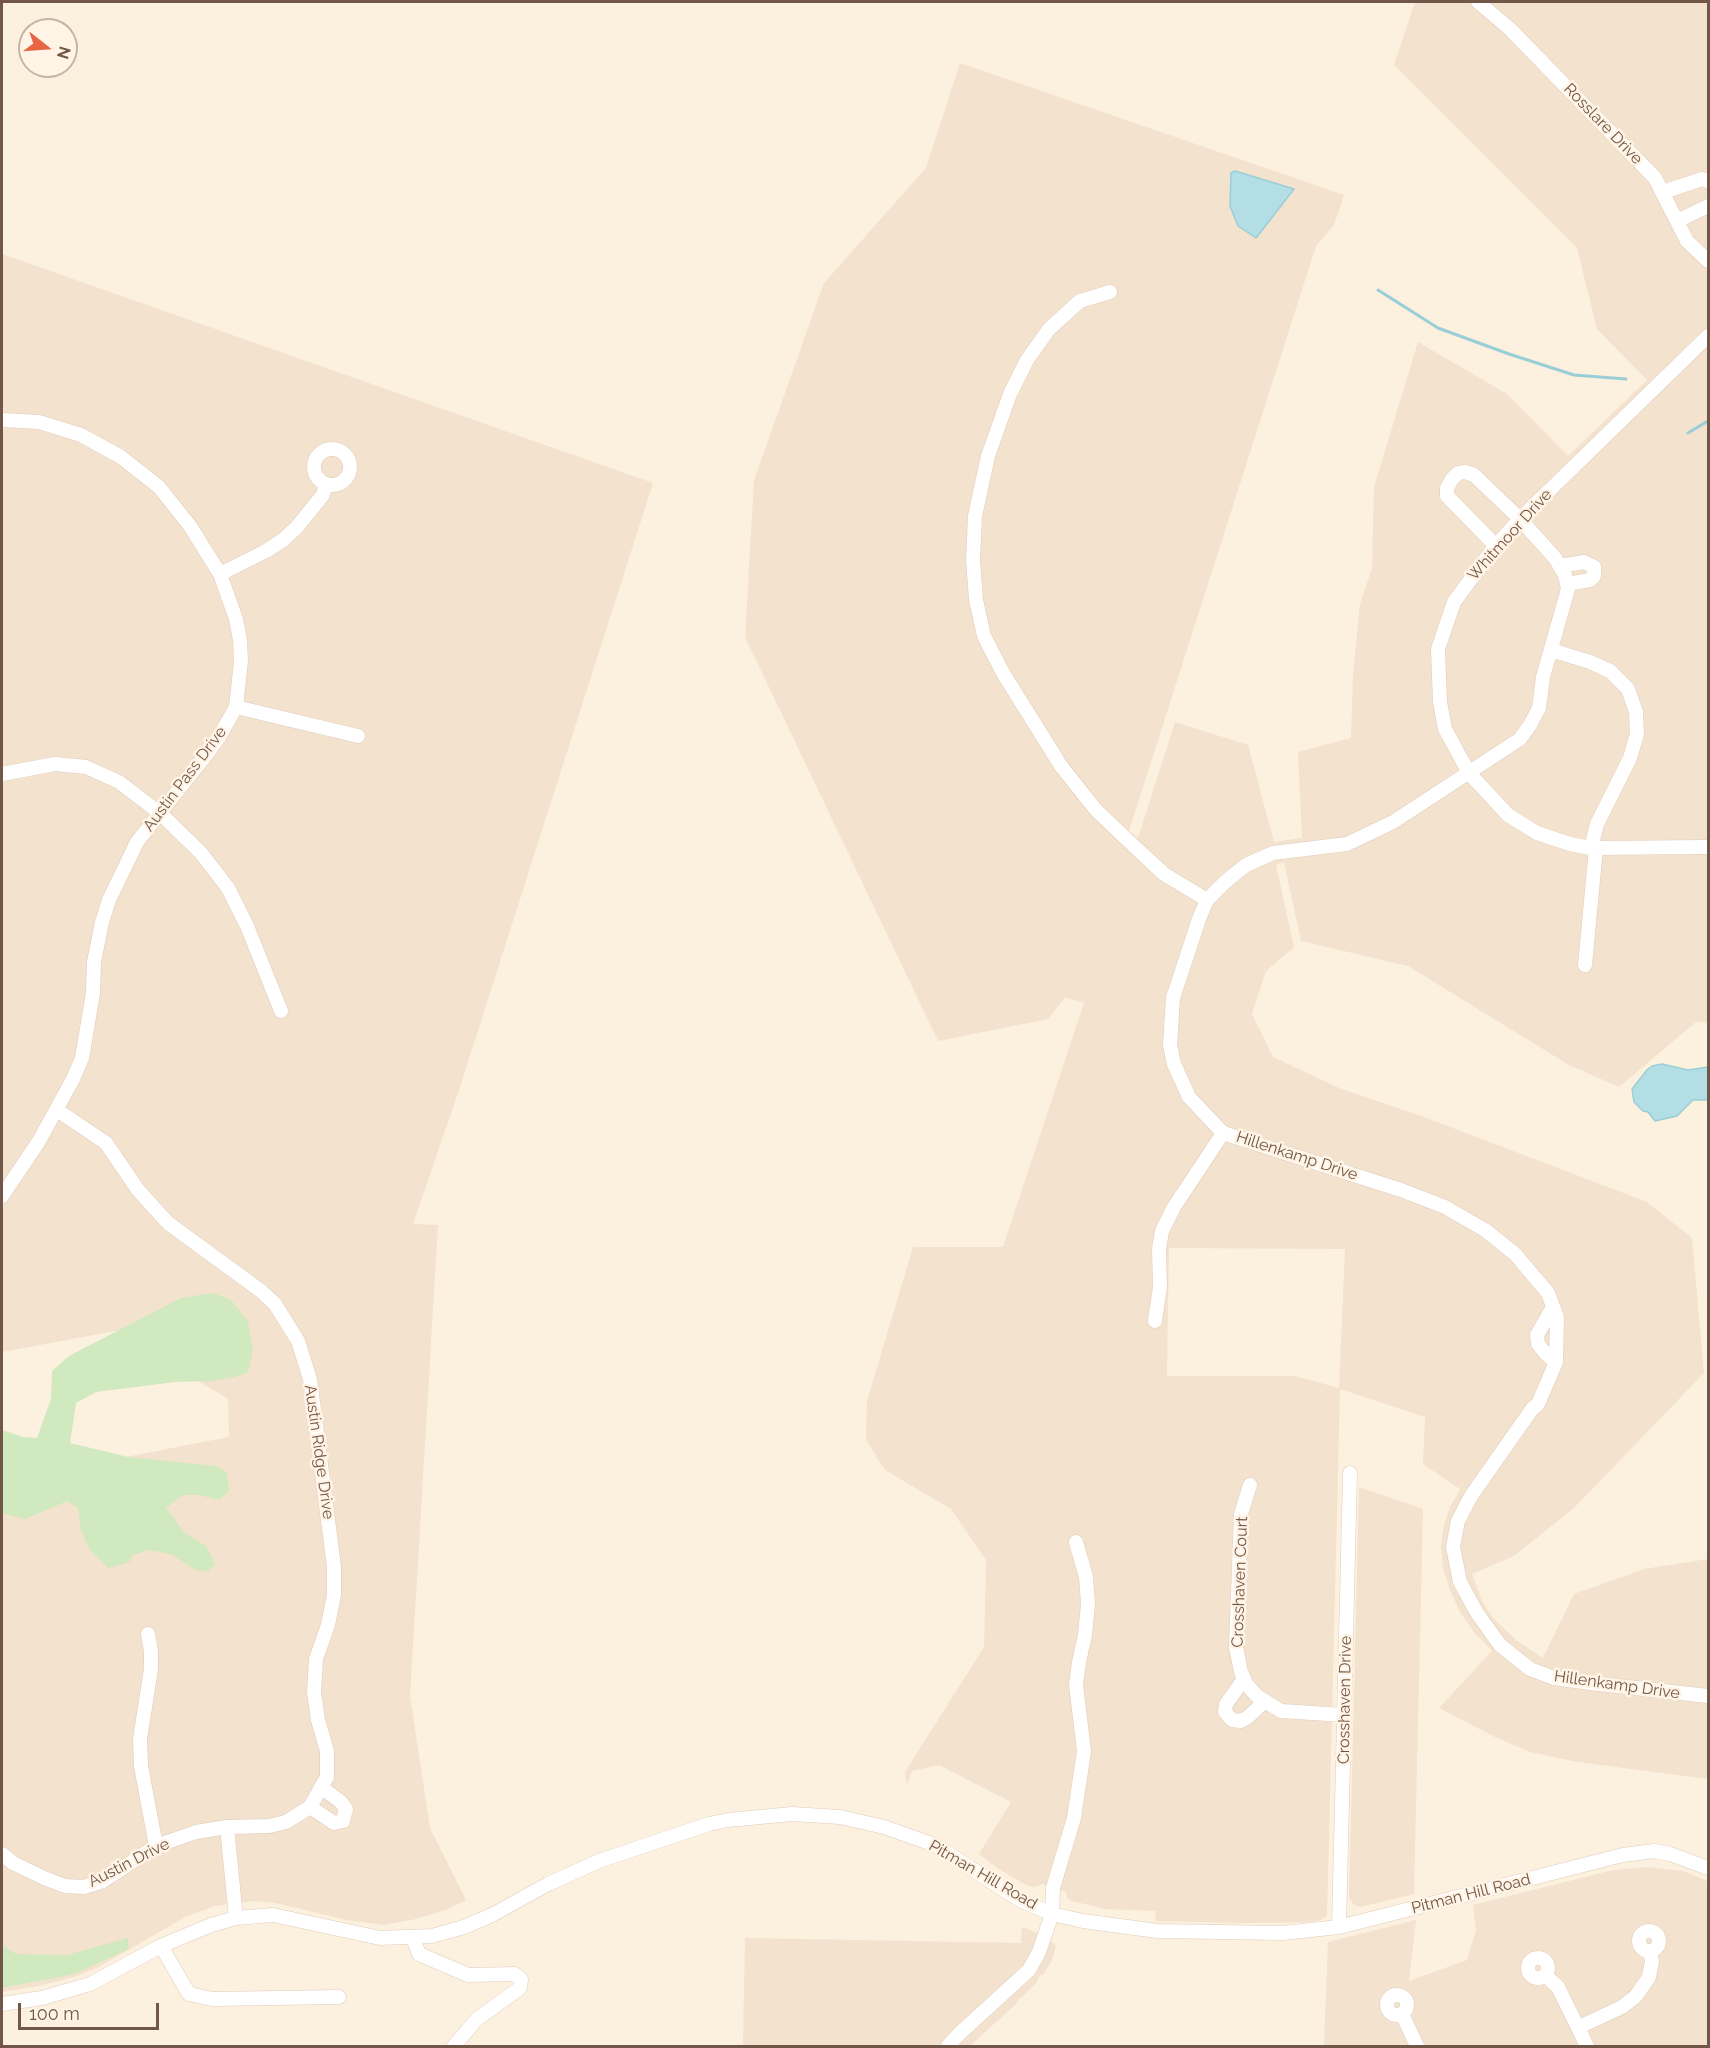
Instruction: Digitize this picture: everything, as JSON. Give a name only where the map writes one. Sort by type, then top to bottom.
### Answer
[{"type":"street","name":"Rosslare Drive","points":[[1478,2],[1509,28],[1655,178],[1687,241],[1708,261]]},
{"type":"street","points":[[1664,192],[1702,180],[1708,182]]},
{"type":"street","points":[[1677,221],[1708,206]]},
{"type":"street","points":[[1110,292],[1080,301],[1049,329],[1027,360],[1010,394],[988,456],[975,516],[973,560],[976,600],[988,645],[1061,766],[1096,810],[1164,874],[1207,900]]},
{"type":"street","name":"Whitmoor Drive","points":[[1708,336],[1520,519],[1496,546],[1454,602],[1438,649],[1440,702],[1445,729],[1469,773],[1508,815],[1522,825],[1548,837],[1594,848],[1708,847]]},
{"type":"street","name":"Austin Pass Drive","points":[[2,420],[30,421],[81,435],[120,457],[159,488],[190,526],[220,574],[236,619],[240,640],[236,707],[219,737],[138,842],[109,900],[94,962],[93,993],[82,1058],[57,1110],[2,1196]]},
{"type":"street","points":[[1496,546],[1447,496],[1447,488],[1458,473],[1466,472],[1474,475],[1520,519],[1555,558],[1567,584],[1590,580],[1594,576],[1594,567],[1584,562],[1560,566]]},
{"type":"street","points":[[220,574],[266,551],[282,540],[297,527],[322,496],[327,484]]},
{"type":"street","name":"Hillenkamp Drive","points":[[1567,584],[1568,589],[1544,677],[1539,708],[1520,740],[1393,822],[1360,839],[1333,846],[1274,853],[1246,866],[1207,900],[1198,919],[1173,998],[1170,1045],[1174,1064],[1189,1097],[1223,1132],[1401,1190],[1445,1207],[1485,1230],[1515,1254],[1548,1293],[1557,1317],[1556,1362],[1538,1404],[1532,1409],[1471,1496],[1458,1521],[1453,1547],[1460,1582],[1476,1613],[1500,1645],[1530,1669],[1554,1678],[1708,1696]]},
{"type":"street","points":[[1551,650],[1610,671],[1628,689],[1636,712],[1637,734],[1630,758],[1597,824],[1585,965]]},
{"type":"street","points":[[236,707],[358,736]]},
{"type":"street","points":[[2,774],[55,764],[86,767],[118,782],[161,814],[201,853],[228,888],[247,926],[281,1011]]},
{"type":"street","name":"Austin Ridge Drive","points":[[57,1110],[106,1143],[138,1190],[168,1223],[261,1291],[275,1304],[298,1341],[310,1379],[334,1568],[334,1595],[328,1625],[316,1659],[314,1692],[318,1720],[327,1750],[327,1777],[310,1807]]},
{"type":"street","points":[[1155,1321],[1160,1287],[1162,1231],[1174,1206],[1223,1132]]},
{"type":"street","points":[[1553,1307],[1537,1335],[1538,1344],[1556,1362]]},
{"type":"street","name":"Crosshaven Drive","points":[[1339,1927],[1350,1473]]},
{"type":"street","name":"Crosshaven Court","points":[[1244,1679],[1236,1636],[1241,1514],[1250,1485]]},
{"type":"street","points":[[948,2046],[1029,1970],[1039,1952],[1052,1914],[1053,1888],[1074,1818],[1084,1751],[1076,1685],[1088,1604],[1086,1577],[1076,1542]]},
{"type":"street","points":[[148,1634],[151,1669],[142,1720],[140,1748],[141,1766],[156,1846]]},
{"type":"street","points":[[1265,1701],[1241,1721],[1232,1720],[1225,1712],[1226,1704],[1244,1679],[1257,1696],[1265,1701],[1281,1711],[1344,1715]]},
{"type":"street","points":[[236,1918],[227,1827],[269,1826],[286,1822],[310,1807],[334,1823],[343,1821],[346,1809],[341,1802],[321,1787]]},
{"type":"street","name":"Pitman Hill Road","points":[[2,2004],[42,1998],[90,1984],[161,1946],[211,1925],[236,1918],[273,1915],[380,1938],[432,1936],[464,1927],[492,1915],[548,1884],[598,1861],[709,1824],[792,1814],[861,1820],[934,1845],[1020,1900],[1052,1914],[1083,1921],[1157,1931],[1283,1933],[1339,1927],[1633,1853],[1654,1851],[1670,1854],[1708,1868]]},
{"type":"street","name":"Austin Drive","points":[[2,1854],[13,1863],[44,1878],[65,1886],[84,1887],[102,1881],[156,1846],[196,1832],[227,1827]]},
{"type":"street","points":[[413,1938],[419,1954],[468,1975],[514,1974],[521,1979],[520,1988],[477,2019],[454,2046]]},
{"type":"street","points":[[161,1946],[189,1994],[212,1998],[339,1998]]},
{"type":"street","points":[[1579,2027],[1622,2007],[1636,1996],[1649,1977],[1652,1962],[1650,1951]]},
{"type":"street","points":[[1545,1975],[1558,1987],[1587,2046]]},
{"type":"street","points":[[1402,2014],[1417,2046]]},
{"type":"shaded area","points":[[1415,2],[1708,2],[1708,1024],[1696,1022],[1619,1087],[1569,1065],[1408,966],[1301,941],[1284,862],[1276,865],[1294,947],[1266,971],[1252,1014],[1273,1057],[1339,1088],[1424,1117],[1647,1202],[1692,1238],[1704,1373],[1574,1508],[1514,1556],[1472,1574],[1482,1601],[1493,1618],[1516,1640],[1543,1658],[1574,1594],[1644,1569],[1708,1559],[1708,1779],[1578,1762],[1530,1752],[1439,1708],[1492,1651],[1474,1632],[1460,1612],[1443,1568],[1441,1545],[1444,1526],[1450,1507],[1460,1489],[1423,1464],[1425,1417],[1340,1389],[1327,1915],[1321,1920],[1308,1922],[1156,1921],[1155,1911],[1105,1909],[1072,1901],[1067,1898],[1066,1892],[1042,1884],[1035,1887],[1028,1886],[997,1868],[979,1854],[1011,1802],[939,1765],[912,1771],[907,1785],[905,1772],[984,1647],[986,1560],[951,1509],[885,1470],[866,1440],[867,1401],[913,1247],[1003,1247],[1084,1003],[1065,997],[1048,1019],[938,1041],[745,637],[754,480],[824,283],[926,168],[960,63],[1344,195],[1334,225],[1316,246],[1129,831],[1138,838],[1175,722],[1248,745],[1274,842],[1302,838],[1298,752],[1351,738],[1353,675],[1360,604],[1372,568],[1374,487],[1418,342],[1507,394],[1568,456],[1647,380],[1597,329],[1577,248],[1394,65]],"holes":[[[1169,1248],[1345,1249],[1339,1388],[1295,1376],[1167,1376]]]},
{"type":"shaded area","points":[[2,254],[653,483],[459,1090],[413,1224],[438,1225],[410,1696],[430,1828],[466,1900],[448,1909],[416,1919],[384,1925],[347,1920],[275,1903],[255,1901],[215,1906],[185,1917],[97,1968],[74,1977],[2,1992],[2,1481],[229,1437],[228,1399],[115,1331],[2,1352]]},
{"type":"shaded area","points":[[1359,1487],[1423,1509],[1414,1894],[1360,1907],[1354,1905],[1349,1897]]},
{"type":"shaded area","points":[[1647,1867],[1683,1871],[1708,1881],[1708,2046],[1324,2046],[1328,1942],[1416,1920],[1409,1981],[1467,1960],[1476,1930],[1473,1905],[1613,1870]]},
{"type":"shaded area","points":[[1022,1927],[1056,1945],[1052,1960],[1043,1975],[1040,1975],[1037,1982],[1020,1997],[1017,2003],[970,2046],[743,2046],[745,1938],[1021,1943]]},
{"type":"green space","points":[[213,1293],[231,1300],[248,1322],[253,1351],[248,1372],[211,1381],[175,1382],[96,1392],[76,1403],[70,1443],[128,1457],[217,1466],[227,1473],[229,1491],[219,1500],[199,1495],[182,1495],[166,1508],[185,1533],[206,1546],[215,1564],[208,1571],[196,1570],[171,1554],[149,1550],[133,1555],[129,1562],[108,1568],[89,1549],[81,1529],[78,1508],[67,1501],[25,1519],[2,1513],[2,1430],[23,1437],[37,1438],[51,1399],[52,1371],[69,1356],[181,1298]]},
{"type":"green space","points":[[128,1938],[129,1949],[74,1974],[2,1988],[2,1945],[16,1954],[67,1955]]},
{"type":"water","points":[[1235,171],[1294,189],[1256,238],[1238,226],[1230,206],[1231,173]]},
{"type":"water","points":[[1662,1064],[1688,1070],[1708,1067],[1708,1100],[1693,1100],[1677,1116],[1655,1121],[1648,1112],[1643,1111],[1634,1102],[1632,1089],[1647,1070],[1652,1066]]},
{"type":"waterway","points":[[1378,290],[1438,328],[1509,354],[1574,375],[1626,379]]},
{"type":"waterway","points":[[1688,433],[1708,421]]}]
